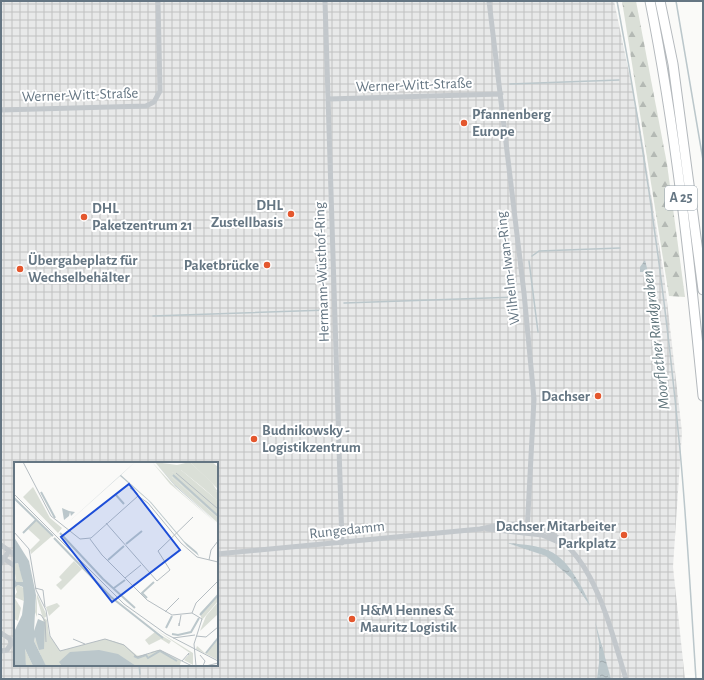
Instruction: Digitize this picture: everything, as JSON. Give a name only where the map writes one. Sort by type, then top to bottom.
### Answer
[{"type":"highway","name":"A 25","points":[[650,1],[663,66],[691,272],[703,396]]},
{"type":"highway","name":"A 25","points":[[660,1],[674,71],[703,290]]},
{"type":"street","name":"Werner-Witt-Straße","points":[[1,110],[146,106],[154,102],[160,91],[158,1]]},
{"type":"street","name":"Hermann-Wüsthof-Ring","points":[[325,1],[342,542]]},
{"type":"street","name":"Wilhelm-Iwan-Ring","points":[[489,1],[501,94],[514,221],[524,293],[534,399],[527,533]]},
{"type":"street","name":"Werner-Witt-Straße","points":[[328,99],[501,94]]},
{"type":"street","name":"Rungedamm","points":[[218,554],[480,529],[508,524],[528,525],[540,528],[555,535],[570,548],[584,566],[605,615],[626,679]]},
{"type":"street","name":"Rungedamm","points":[[480,529],[527,533],[554,539],[570,548]]},
{"type":"street","points":[[1,545],[14,555]]},
{"type":"street","points":[[9,552],[2,560],[14,566]]},
{"type":"street","points":[[1,633],[10,639],[11,644],[7,650],[1,651]]},
{"type":"shaded area","points":[[1,1],[614,1],[640,126],[664,275],[682,432],[673,567],[685,679],[1,679]]},
{"type":"green space","points":[[622,1],[636,1],[667,164],[685,297],[669,296]]},
{"type":"water","points":[[645,260],[648,272],[640,272],[640,267]]},
{"type":"water","points":[[507,543],[540,548],[557,555],[571,570],[588,599],[590,606],[571,578],[546,556]]},
{"type":"water","points":[[595,621],[611,679],[597,679],[599,643]]},
{"type":"waterway","name":"Moorflether Randgraben","points":[[617,1],[646,168],[668,337],[687,536],[696,679]]},
{"type":"waterway","points":[[676,1],[703,160]]},
{"type":"waterway","points":[[510,84],[619,80]]},
{"type":"waterway","points":[[532,256],[539,251],[620,248]]},
{"type":"waterway","points":[[529,261],[538,332]]},
{"type":"waterway","points":[[344,303],[517,297]]},
{"type":"waterway","points":[[153,316],[327,310]]},
{"type":"waterway","points":[[601,645],[603,653]]},
{"type":"waterway","points":[[139,666],[140,674]]},
{"type":"place","name":"Pfannenberg Europe","points":[[464,123]]},
{"type":"place","name":"DHL Zustellbasis","points":[[291,214]]},
{"type":"place","name":"DHL Paketzentrum 21","points":[[84,217]]},
{"type":"place","name":"Paketbrücke","points":[[267,265]]},
{"type":"place","name":"Übergabeplatz für Wechselbehälter","points":[[20,269]]},
{"type":"place","name":"Dachser","points":[[598,396]]},
{"type":"place","name":"Budnikowsky - Logistikzentrum","points":[[254,439]]},
{"type":"place","name":"Dachser Mitarbeiter Parkplatz","points":[[624,535]]},
{"type":"place","name":"H&M Hennes & Mauritz Logistik","points":[[352,619]]}]
